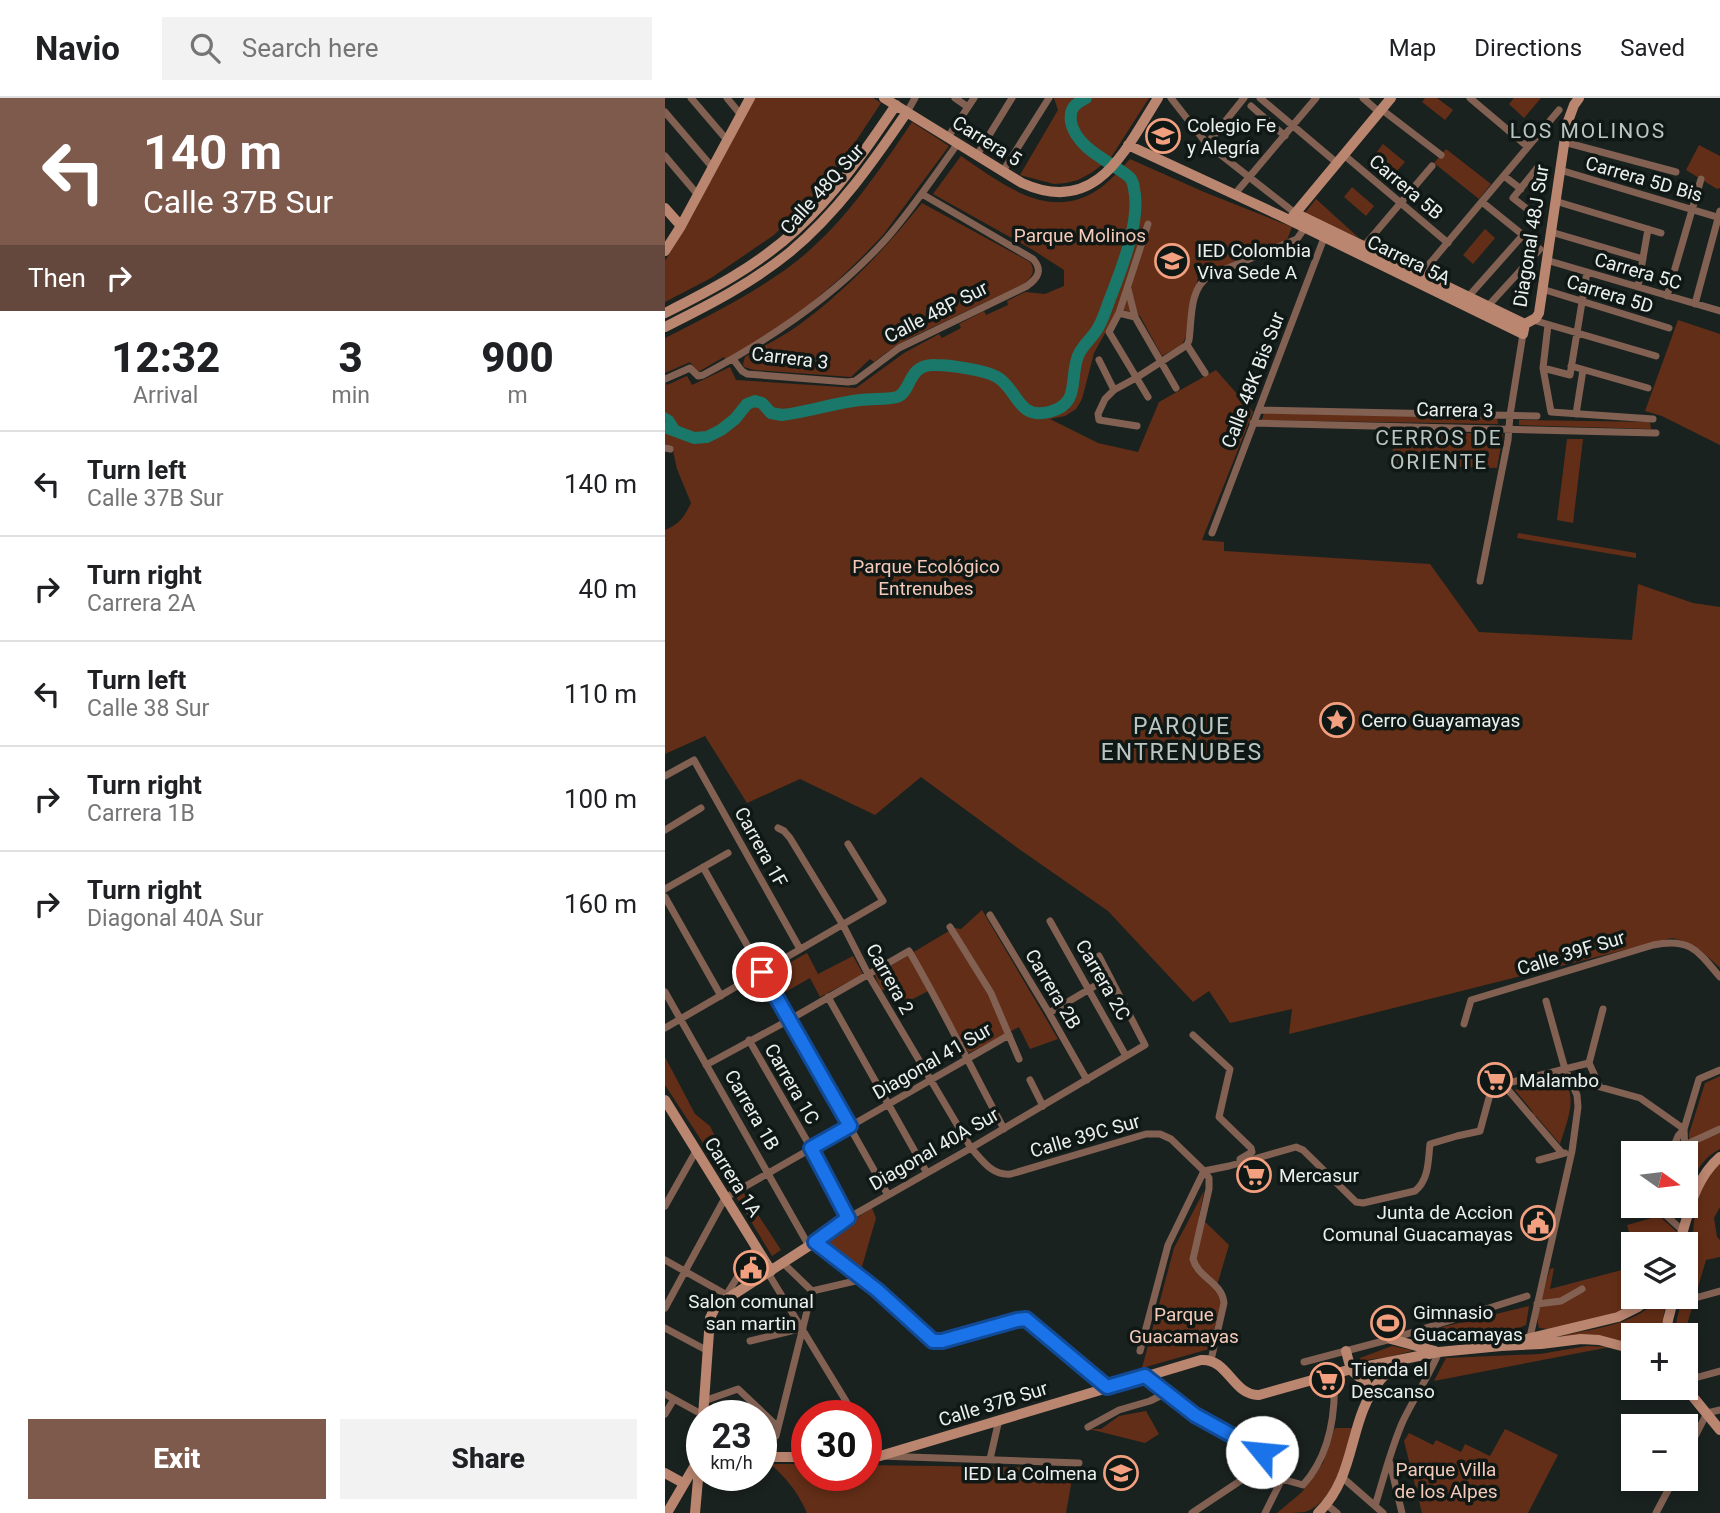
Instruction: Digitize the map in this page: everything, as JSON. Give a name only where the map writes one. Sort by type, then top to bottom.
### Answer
[{"type":"main road","points":[[665,251],[750,98]]},
{"type":"main road","name":"Carrera 5","points":[[884,98],[898,102],[907,112],[1022,183],[1039,189],[1060,192],[1078,190],[1095,182],[1107,173],[1128,145]]},
{"type":"main road","points":[[1158,98],[1128,145],[1288,217],[1391,98]]},
{"type":"main road","name":"Diagonal 48J Sur","points":[[1527,326],[1539,313],[1564,142],[1570,115],[1579,98]]},
{"type":"main road","name":"Calle 48Q Sur","points":[[665,313],[739,274],[796,230],[835,190],[898,102]]},
{"type":"main road","name":"Calle 48Q Sur","points":[[665,327],[728,294],[789,252],[850,190],[907,112]]},
{"type":"main road","points":[[665,208],[681,226]]},
{"type":"main road","name":"Carrera 5A","points":[[1288,217],[1364,246],[1527,326]]},
{"type":"main road","name":"Carrera 5A","points":[[1308,224],[1324,238],[1527,326]]},
{"type":"main road","name":"Carrera 1A","points":[[665,1100],[770,1272]]},
{"type":"main road","points":[[1683,1231],[1699,1181],[1711,1164],[1720,1157]]},
{"type":"main road","name":"Diagonal 40A Sur","points":[[708,1351],[711,1313],[715,1308],[725,1298],[812,1244]]},
{"type":"main road","name":"Carrera 1B","points":[[812,1244],[864,1279],[933,1341],[1026,1319],[1107,1387]]},
{"type":"main road","points":[[1501,1346],[1618,1317],[1634,1309]]},
{"type":"main road","points":[[1391,1339],[1439,1352]]},
{"type":"main road","points":[[1211,1360],[1243,1390],[1259,1395],[1334,1374],[1439,1352],[1573,1339],[1592,1339],[1621,1345]]},
{"type":"main road","points":[[704,1400],[708,1351]]},
{"type":"main road","points":[[1346,1351],[1351,1370],[1366,1383],[1370,1394]]},
{"type":"main road","points":[[1318,1513],[1335,1494],[1343,1478],[1370,1394],[1386,1373],[1409,1359]]},
{"type":"main road","name":"Calle 37B Sur","points":[[882,1455],[1198,1360],[1211,1360]]},
{"type":"main road","points":[[1698,1399],[1720,1430]]},
{"type":"main road","points":[[665,1473],[683,1483]]},
{"type":"main road","points":[[667,1513],[686,1479]]},
{"type":"main road","points":[[695,1513],[697,1491]]},
{"type":"street","points":[[691,98],[727,141]]},
{"type":"street","points":[[727,98],[741,115]]},
{"type":"street","name":"Calle 48Q Sur","points":[[907,112],[915,98]]},
{"type":"street","points":[[955,98],[968,107]]},
{"type":"street","points":[[948,137],[974,98]]},
{"type":"street","points":[[977,155],[1012,98]]},
{"type":"street","points":[[1003,171],[1049,98]]},
{"type":"street","points":[[1171,98],[1207,144],[1270,194],[1288,217]]},
{"type":"street","points":[[1207,144],[1244,98]]},
{"type":"street","name":"Carrera 5B","points":[[1259,98],[1293,126],[1401,203],[1448,243]]},
{"type":"street","points":[[1234,195],[1316,98]]},
{"type":"street","points":[[1363,98],[1441,155]]},
{"type":"street","points":[[1470,98],[1528,147]]},
{"type":"street","points":[[1251,107],[1285,136]]},
{"type":"street","points":[[1421,274],[1559,110]]},
{"type":"street","points":[[665,112],[713,168]]},
{"type":"street","points":[[1564,142],[1676,172]]},
{"type":"street","points":[[665,379],[690,368],[697,376],[703,375],[793,321],[836,286],[886,239],[958,143]]},
{"type":"street","points":[[665,156],[698,195]]},
{"type":"street","points":[[1364,246],[1431,166]]},
{"type":"street","points":[[1537,216],[1513,198],[1538,167]]},
{"type":"street","name":"Carrera 5D Bis","points":[[1560,170],[1719,215]]},
{"type":"street","points":[[1504,176],[1521,189]]},
{"type":"street","points":[[1667,296],[1701,179]]},
{"type":"street","name":"Calle 48P Sur","points":[[848,382],[858,379],[887,355],[907,343],[1027,286],[1038,277],[1038,264],[1033,259],[922,194]]},
{"type":"street","points":[[1257,205],[1270,194]]},
{"type":"street","points":[[1555,201],[1661,233]]},
{"type":"street","points":[[1468,297],[1523,235],[1482,202]]},
{"type":"street","points":[[1695,304],[1719,215]]},
{"type":"street","points":[[1148,224],[1119,313],[1109,332],[1148,397]]},
{"type":"street","points":[[1137,426],[1100,420],[1097,414],[1114,390],[1187,345],[1195,293],[1205,278],[1288,243],[1300,236],[1308,224]]},
{"type":"street","points":[[1638,287],[1648,229]]},
{"type":"street","points":[[1551,232],[1643,259]]},
{"type":"street","name":"Calle 48K Bis Sur","points":[[1212,533],[1324,238]]},
{"type":"street","points":[[1488,306],[1540,249]]},
{"type":"street","name":"Carrera 5C","points":[[1546,260],[1720,311]]},
{"type":"street","points":[[1570,371],[1587,272]]},
{"type":"street","points":[[1128,288],[1135,317],[1176,388]]},
{"type":"street","name":"Carrera 5D","points":[[1542,289],[1669,328]]},
{"type":"street","points":[[1119,313],[1135,317]]},
{"type":"street","points":[[1548,325],[1543,368],[1551,412],[1653,419]]},
{"type":"street","name":"Carrera 5A","points":[[1527,326],[1548,325],[1656,356]]},
{"type":"street","name":"Diagonal 48J Sur","points":[[1480,582],[1527,326]]},
{"type":"street","points":[[1187,345],[1205,373]]},
{"type":"street","name":"Carrera 3","points":[[733,359],[747,374],[848,382]]},
{"type":"street","points":[[1099,360],[1114,390]]},
{"type":"street","points":[[1543,368],[1583,370],[1648,388]]},
{"type":"street","points":[[1576,414],[1583,370]]},
{"type":"street","name":"Carrera 3","points":[[1259,410],[1537,416]]},
{"type":"street","points":[[1605,416],[1614,432]]},
{"type":"street","name":"Carrera 3","points":[[1253,423],[1656,433]]},
{"type":"street","name":"Carrera 1F","points":[[665,776],[694,760],[800,949]]},
{"type":"street","points":[[665,830],[701,808]]},
{"type":"street","name":"Carrera 2","points":[[778,828],[790,838],[843,925],[868,974],[971,1149]]},
{"type":"street","points":[[665,1028],[883,901],[848,844]]},
{"type":"street","points":[[665,889],[728,853]]},
{"type":"street","points":[[703,867],[888,1195]]},
{"type":"street","points":[[665,897],[721,996]]},
{"type":"street","name":"Carrera 2B","points":[[990,915],[1087,1080]]},
{"type":"street","name":"Carrera 2C","points":[[1050,921],[1126,1056]]},
{"type":"street","points":[[950,927],[991,993],[1019,1059]]},
{"type":"street","name":"Calle 39F Sur","points":[[1464,1024],[1471,1000],[1669,942],[1680,942],[1703,956],[1720,977]]},
{"type":"street","points":[[706,1065],[909,951],[1004,1129]]},
{"type":"street","points":[[1049,1013],[1110,977],[1098,956]]},
{"type":"street","name":"Diagonal 40A Sur","points":[[812,1244],[848,1218],[971,1149],[1145,1045],[1110,977]]},
{"type":"street","name":"Carrera 1B","points":[[665,992],[768,1173],[812,1244]]},
{"type":"street","points":[[828,997],[927,1173]]},
{"type":"street","points":[[1530,1338],[1577,1120],[1577,1095],[1565,1069],[1546,1001]]},
{"type":"street","points":[[1603,1009],[1589,1063],[1600,1087],[1640,1098],[1684,1129]]},
{"type":"street","name":"Diagonal 41 Sur","points":[[725,1198],[1009,1035]]},
{"type":"street","points":[[1193,1035],[1230,1069],[1219,1117],[1251,1148],[1252,1152],[1240,1159],[1240,1163]]},
{"type":"street","name":"Carrera 1C","points":[[749,1040],[848,1218]]},
{"type":"street","points":[[1204,1171],[1298,1147],[1356,1202],[1363,1203],[1415,1191],[1426,1175],[1430,1144],[1480,1132],[1492,1087],[1589,1063]]},
{"type":"street","points":[[1685,1141],[1684,1129],[1699,1079],[1720,1070]]},
{"type":"street","points":[[1030,1080],[1042,1106]]},
{"type":"street","points":[[1503,1084],[1562,1153]]},
{"type":"street","points":[[1676,1141],[1684,1129]]},
{"type":"street","points":[[1694,1141],[1720,1129]]},
{"type":"street","name":"Calle 39C Sur","points":[[971,1149],[992,1171],[1007,1175],[1155,1133],[1171,1139],[1204,1171]]},
{"type":"street","points":[[665,1206],[696,1151]]},
{"type":"street","points":[[1539,1160],[1572,1151]]},
{"type":"street","points":[[1204,1171],[1209,1178],[1209,1189],[1193,1252],[1193,1262],[1198,1270],[1219,1287],[1224,1297],[1211,1360]]},
{"type":"street","points":[[1140,1351],[1168,1245],[1204,1171]]},
{"type":"street","points":[[665,1308],[725,1198]]},
{"type":"street","points":[[1673,1218],[1683,1231]]},
{"type":"street","points":[[665,1260],[725,1298],[756,1247]]},
{"type":"street","points":[[783,1263],[812,1291]]},
{"type":"street","points":[[770,1272],[846,1400]]},
{"type":"street","points":[[812,1291],[864,1279]]},
{"type":"street","points":[[1537,1304],[1560,1301],[1582,1289]]},
{"type":"street","points":[[777,1432],[812,1291]]},
{"type":"street","points":[[1698,1297],[1720,1292]]},
{"type":"street","points":[[1304,1362],[1391,1339],[1527,1296]]},
{"type":"street","points":[[665,1328],[708,1351]]},
{"type":"street","points":[[750,1341],[803,1328]]},
{"type":"street","points":[[1375,1506],[1403,1420],[1432,1370],[1439,1352]]},
{"type":"street","points":[[1698,1379],[1720,1370]]},
{"type":"street","points":[[1265,1513],[1282,1479],[1303,1485],[1322,1459],[1331,1426],[1335,1396],[1334,1374]]},
{"type":"street","points":[[1145,1376],[1210,1425],[1262,1452],[1265,1458],[1263,1465],[1192,1513]]},
{"type":"street","points":[[707,1400],[739,1389],[750,1400]]},
{"type":"street","points":[[1088,1427],[1119,1410],[1166,1393]]},
{"type":"street","points":[[665,1394],[686,1406]]},
{"type":"street","points":[[665,1414],[674,1399]]},
{"type":"street","points":[[1698,1431],[1707,1413],[1720,1410]]},
{"type":"street","points":[[990,1459],[998,1424]]},
{"type":"street","points":[[882,1456],[1079,1463]]},
{"type":"street","points":[[1389,1460],[1402,1513]]},
{"type":"street","points":[[1343,1478],[1383,1513]]},
{"type":"street","points":[[1656,1513],[1668,1491]]},
{"type":"street","points":[[1327,1505],[1338,1513]]},
{"type":"green space","points":[[754,98],[873,98],[881,103],[844,159],[812,197],[774,235],[711,278],[665,302],[665,261],[691,218]]},
{"type":"green space","points":[[1054,98],[1149,98],[1110,159],[1078,180],[1054,184],[1020,175],[1058,110]]},
{"type":"green space","points":[[1425,98],[1437,98],[1453,110],[1445,120],[1422,102]]},
{"type":"green space","points":[[1514,98],[1541,98],[1524,118],[1509,104]]},
{"type":"green space","points":[[912,122],[949,146],[883,235],[861,258],[790,321],[726,360],[724,357],[698,372],[690,362],[665,373],[665,338],[754,290],[802,257],[854,203]]},
{"type":"green space","points":[[1383,144],[1405,162],[1397,171],[1376,153]]},
{"type":"green space","points":[[1699,145],[1720,156],[1720,188],[1717,189],[1686,170]]},
{"type":"green space","points":[[1446,149],[1491,184],[1479,199],[1434,163]]},
{"type":"green space","name":"Parque Ecológico Entrenubes","points":[[961,156],[1011,189],[1047,201],[1065,202],[1084,197],[1103,186],[1130,159],[1292,227],[1287,240],[1198,277],[1185,340],[1162,356],[1140,316],[1119,308],[1094,353],[1082,399],[1076,409],[1065,416],[1050,419],[1098,443],[1138,452],[1159,402],[1216,370],[1253,412],[1202,540],[1224,542],[1224,551],[1430,564],[1479,632],[1632,640],[1638,584],[1693,603],[1720,607],[1720,968],[1693,945],[1672,938],[1289,1034],[1292,1009],[1230,1023],[1209,991],[1193,1002],[1108,911],[921,777],[875,815],[800,779],[747,803],[705,736],[665,754],[665,530],[681,519],[691,503],[677,469],[672,446],[665,444],[665,381],[667,385],[687,376],[692,385],[730,367],[736,380],[856,388],[904,353],[939,334],[942,338],[961,328],[959,324],[984,311],[986,315],[1008,305],[1007,301],[1025,292],[1045,294],[1064,286],[1064,270],[933,194]]},
{"type":"green space","points":[[1352,187],[1374,206],[1366,216],[1344,197]]},
{"type":"green space","points":[[1316,199],[1359,238],[1305,213]]},
{"type":"green space","points":[[922,203],[1030,262],[1033,268],[1031,276],[1024,284],[910,338],[874,362],[870,359],[851,377],[744,367],[745,357],[796,327],[848,285]]},
{"type":"green space","points":[[1485,229],[1495,238],[1473,264],[1463,255]]},
{"type":"green space","points":[[1678,320],[1720,334],[1720,445],[1662,416],[1645,411]]},
{"type":"green space","points":[[1264,413],[1497,418],[1498,424],[1262,420]]},
{"type":"green space","points":[[1519,420],[1650,422],[1651,429],[1519,425]]},
{"type":"green space","points":[[1394,431],[1503,434],[1497,468],[1392,465]]},
{"type":"green space","points":[[1567,439],[1583,439],[1573,523],[1557,520]]},
{"type":"green space","points":[[1518,533],[1636,553],[1636,558],[1517,538]]},
{"type":"green space","points":[[982,910],[1058,1039],[1030,1049],[1019,1027],[969,1053],[932,989],[905,1003],[895,984],[881,991],[875,975],[954,928],[961,929]]},
{"type":"green space","points":[[807,953],[818,974],[853,956],[863,974],[820,997],[810,978],[780,995],[769,974]]},
{"type":"green space","points":[[665,1057],[695,1114],[710,1126],[738,1184],[781,1250],[772,1256],[665,1085]]},
{"type":"green space","points":[[1558,1075],[1565,1082],[1571,1098],[1569,1117],[1560,1144],[1515,1090]]},
{"type":"green space","points":[[1720,1076],[1720,1149],[1706,1159],[1698,1171],[1698,1141],[1689,1141],[1689,1134],[1705,1083]]},
{"type":"green space","points":[[1720,1162],[1720,1207],[1714,1218],[1717,1237],[1720,1240],[1720,1257],[1706,1260],[1698,1287],[1698,1232],[1694,1232],[1694,1227],[1703,1187]]},
{"type":"green space","name":"Parque Guacamayas","points":[[1204,1191],[1199,1216],[1229,1245],[1216,1289],[1222,1298],[1209,1349],[1142,1368],[1174,1248]]},
{"type":"green space","points":[[872,1208],[876,1218],[861,1270],[822,1240]]},
{"type":"green space","points":[[1661,1218],[1677,1232],[1629,1232],[1627,1225]]},
{"type":"green space","points":[[1554,1268],[1550,1289],[1621,1270],[1621,1309],[1626,1309],[1609,1316],[1548,1329],[1539,1328],[1539,1307],[1550,1269]]},
{"type":"green space","points":[[1529,1306],[1526,1325],[1501,1334],[1455,1343],[1415,1340],[1430,1330]]},
{"type":"green space","points":[[1647,1309],[1665,1309],[1663,1323],[1621,1323],[1621,1341],[1603,1336],[1561,1336],[1602,1328]]},
{"type":"green space","points":[[1680,1309],[1692,1309],[1688,1323],[1676,1323]]},
{"type":"green space","points":[[1392,1346],[1412,1351],[1360,1361],[1360,1358]]},
{"type":"green space","points":[[1587,1346],[1610,1347],[1434,1381],[1446,1358],[1540,1354]]},
{"type":"green space","points":[[1146,1411],[1159,1434],[1145,1443],[1089,1429],[1101,1429],[1119,1416]]},
{"type":"green space","points":[[1335,1428],[1353,1428],[1342,1464],[1324,1499],[1305,1512],[1277,1513],[1302,1492],[1323,1463]]},
{"type":"green space","name":"Parque Villa de los Alpes","points":[[1505,1429],[1558,1455],[1528,1513],[1422,1513],[1404,1441],[1409,1433],[1433,1445],[1436,1440],[1461,1452],[1465,1444],[1490,1456]]},
{"type":"green space","points":[[777,1464],[791,1464],[791,1485],[777,1470]]},
{"type":"green space","points":[[882,1465],[1074,1468],[1066,1513],[807,1513],[795,1491],[882,1491]]},
{"type":"waterway","points":[[665,427],[694,438],[707,437],[721,430],[735,419],[747,404],[755,401],[762,403],[771,413],[782,415],[850,401],[897,397],[919,369],[935,365],[967,368],[997,377],[1030,412],[1049,412],[1066,403],[1072,390],[1078,356],[1101,323],[1120,272],[1135,214],[1134,186],[1131,179],[1088,148],[1073,130],[1072,110],[1086,98]]},
{"type":"waterway","points":[[665,416],[679,433]]},
{"type":"place","name":"Colegio Fe y Alegría","points":[[1163,136]]},
{"type":"place","name":"IED Colombia Viva Sede A","points":[[1172,261]]},
{"type":"place","name":"Cerro Guayamayas","points":[[1337,720]]},
{"type":"place","name":"Malambo","points":[[1495,1080]]},
{"type":"place","name":"Mercasur","points":[[1254,1175]]},
{"type":"place","name":"Junta de Accion Comunal Guacamayas","points":[[1538,1223]]},
{"type":"place","name":"Salon comunal san martin","points":[[751,1268]]},
{"type":"place","name":"Gimnasio Guacamayas","points":[[1388,1323]]},
{"type":"place","name":"Tienda el Descanso","points":[[1327,1380]]},
{"type":"place","name":"IED La Colmena","points":[[1121,1473]]},
{"type":"district","name":"LOS MOLINOS","points":[[1588,131]]},
{"type":"district","name":"CERROS DE ORIENTE","points":[[1439,450]]},
{"type":"district","name":"PARQUE ENTRENUBES","points":[[1182,739]]},
{"type":"route","points":[[762,972],[850,1126],[811,1148],[848,1218],[815,1242],[864,1279],[933,1341],[1026,1319],[1107,1387],[1145,1376],[1210,1425],[1262,1452]]},
{"type":"park label","name":"Parque Molinos","points":[[1080,235]]}]
